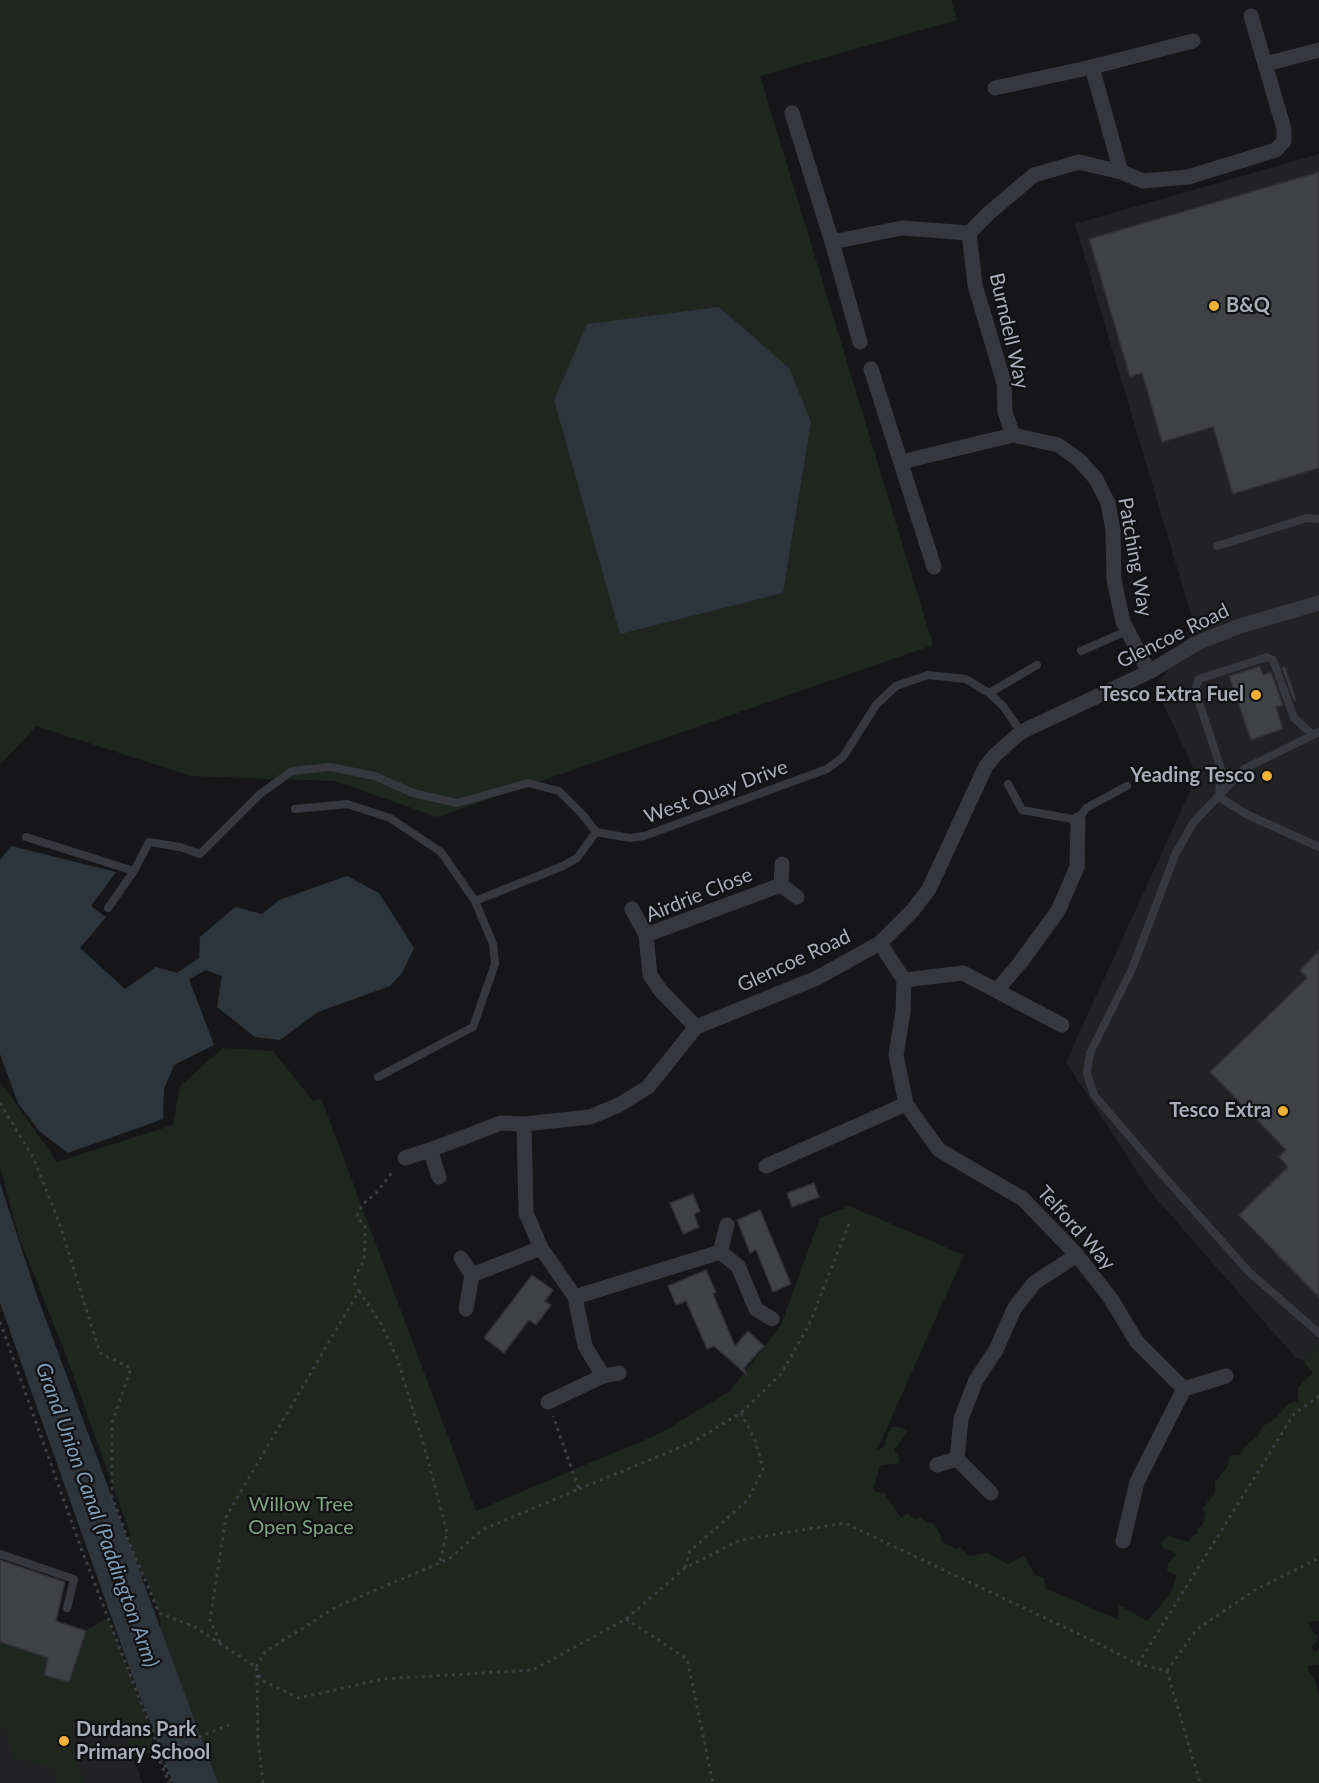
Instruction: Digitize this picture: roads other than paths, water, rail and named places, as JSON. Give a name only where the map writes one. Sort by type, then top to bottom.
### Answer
[{"type":"street","points":[[832,242],[902,228],[969,233],[1034,175],[1079,162],[1121,172],[1143,181],[1188,177],[1276,150],[1284,141],[1284,129],[1251,16]]},
{"type":"street","points":[[995,88],[1092,67],[1193,41]]},
{"type":"street","points":[[1266,64],[1319,50]]},
{"type":"street","points":[[1092,67],[1121,172]]},
{"type":"street","points":[[792,113],[860,342]]},
{"type":"street","name":"Burndell Way","points":[[969,233],[975,285],[1004,383],[1005,412],[1013,435]]},
{"type":"street","points":[[871,369],[934,567]]},
{"type":"street","name":"Patching Way","points":[[901,462],[1013,435],[1058,446],[1079,460],[1096,479],[1108,503],[1113,530],[1114,580],[1123,622],[1149,672]]},
{"type":"street","name":"Glencoe Road","points":[[405,1158],[501,1123],[524,1124],[590,1117],[619,1105],[648,1088],[696,1028],[817,978],[880,943],[913,910],[929,889],[986,766],[1021,732],[1149,672],[1197,643],[1229,630],[1319,603]]},
{"type":"street","points":[[997,990],[1058,911],[1077,867],[1078,820]]},
{"type":"street","points":[[781,885],[782,864]]},
{"type":"street","name":"Airdrie Close","points":[[696,1028],[661,991],[650,975],[646,935],[781,885],[797,897]]},
{"type":"street","points":[[632,909],[646,935]]},
{"type":"street","points":[[880,943],[903,980],[963,974],[1062,1025]]},
{"type":"street","name":"Telford Way","points":[[903,980],[903,1012],[896,1055],[906,1104],[939,1150],[1023,1199],[1077,1255],[1111,1299],[1137,1342],[1184,1389]]},
{"type":"street","points":[[766,1166],[906,1104]]},
{"type":"street","points":[[524,1124],[526,1213],[541,1248],[575,1297],[585,1346],[603,1376]]},
{"type":"street","points":[[430,1150],[439,1177]]},
{"type":"street","points":[[720,1252],[727,1225]]},
{"type":"street","points":[[472,1275],[541,1248]]},
{"type":"street","points":[[575,1297],[720,1252]]},
{"type":"street","points":[[720,1252],[738,1266],[756,1309],[772,1319]]},
{"type":"street","points":[[957,1459],[961,1419],[976,1380],[996,1350],[1014,1309],[1034,1283],[1077,1255]]},
{"type":"street","points":[[461,1258],[472,1275],[466,1309]]},
{"type":"street","points":[[548,1402],[603,1376],[619,1374]]},
{"type":"street","points":[[1123,1541],[1137,1482],[1184,1389],[1226,1376]]},
{"type":"street","points":[[937,1465],[957,1459]]},
{"type":"street","points":[[957,1459],[991,1493]]},
{"type":"lane","points":[[1217,546],[1307,518],[1319,519]]},
{"type":"lane","points":[[1081,651],[1127,631]]},
{"type":"lane","points":[[1219,797],[1221,769],[1195,690],[1199,680],[1267,657],[1274,660],[1294,718],[1316,734],[1244,769],[1219,797],[1193,823],[1174,855],[1132,969],[1090,1053],[1087,1073],[1094,1095],[1249,1272],[1319,1333]]},
{"type":"lane","points":[[989,693],[1037,665]]},
{"type":"lane","name":"West Quay Drive","points":[[596,832],[630,838],[644,836],[827,769],[843,757],[876,705],[896,686],[928,675],[966,679],[989,693],[1003,706],[1021,732]]},
{"type":"lane","points":[[108,908],[134,871],[149,842],[180,847],[200,854],[260,794],[292,771],[330,767],[375,776],[413,793],[457,803],[528,783],[559,791],[596,832],[577,858],[563,866],[476,901]]},
{"type":"lane","points":[[1008,784],[1022,810],[1078,820],[1086,808],[1127,786]]},
{"type":"lane","points":[[1219,797],[1248,816],[1319,847]]},
{"type":"lane","points":[[295,809],[348,804],[390,818],[441,852],[476,901],[493,944],[495,964],[473,1027],[378,1077]]},
{"type":"lane","points":[[26,837],[134,871]]},
{"type":"lane","points":[[0,1554],[74,1579],[67,1608]]},
{"type":"water","points":[[719,307],[789,368],[811,422],[783,593],[620,634],[554,400],[587,324]]},
{"type":"water","points":[[11,846],[116,872],[91,906],[106,917],[80,948],[125,989],[156,967],[177,973],[199,958],[200,937],[235,907],[262,914],[279,900],[347,876],[379,893],[414,948],[402,973],[390,986],[318,1012],[280,1040],[255,1037],[217,1007],[222,976],[206,970],[189,979],[214,1045],[174,1065],[164,1089],[163,1119],[68,1153],[39,1131],[18,1103],[0,1054],[0,860]]},
{"type":"water","name":"Grand Union Canal (Paddington Arm)","points":[[0,1183],[36,1293],[218,1783],[173,1783],[133,1678],[0,1303]]},
{"type":"place","name":"B&Q","points":[[1214,306]]},
{"type":"place","name":"Tesco Extra Fuel","points":[[1256,695]]},
{"type":"place","name":"Yeading Tesco","points":[[1267,776]]},
{"type":"place","name":"Tesco Extra","points":[[1283,1111]]},
{"type":"place","name":"Durdans Park Primary School","points":[[64,1741]]},
{"type":"park label","name":"Willow Tree Open Space","points":[[301,1516]]}]
